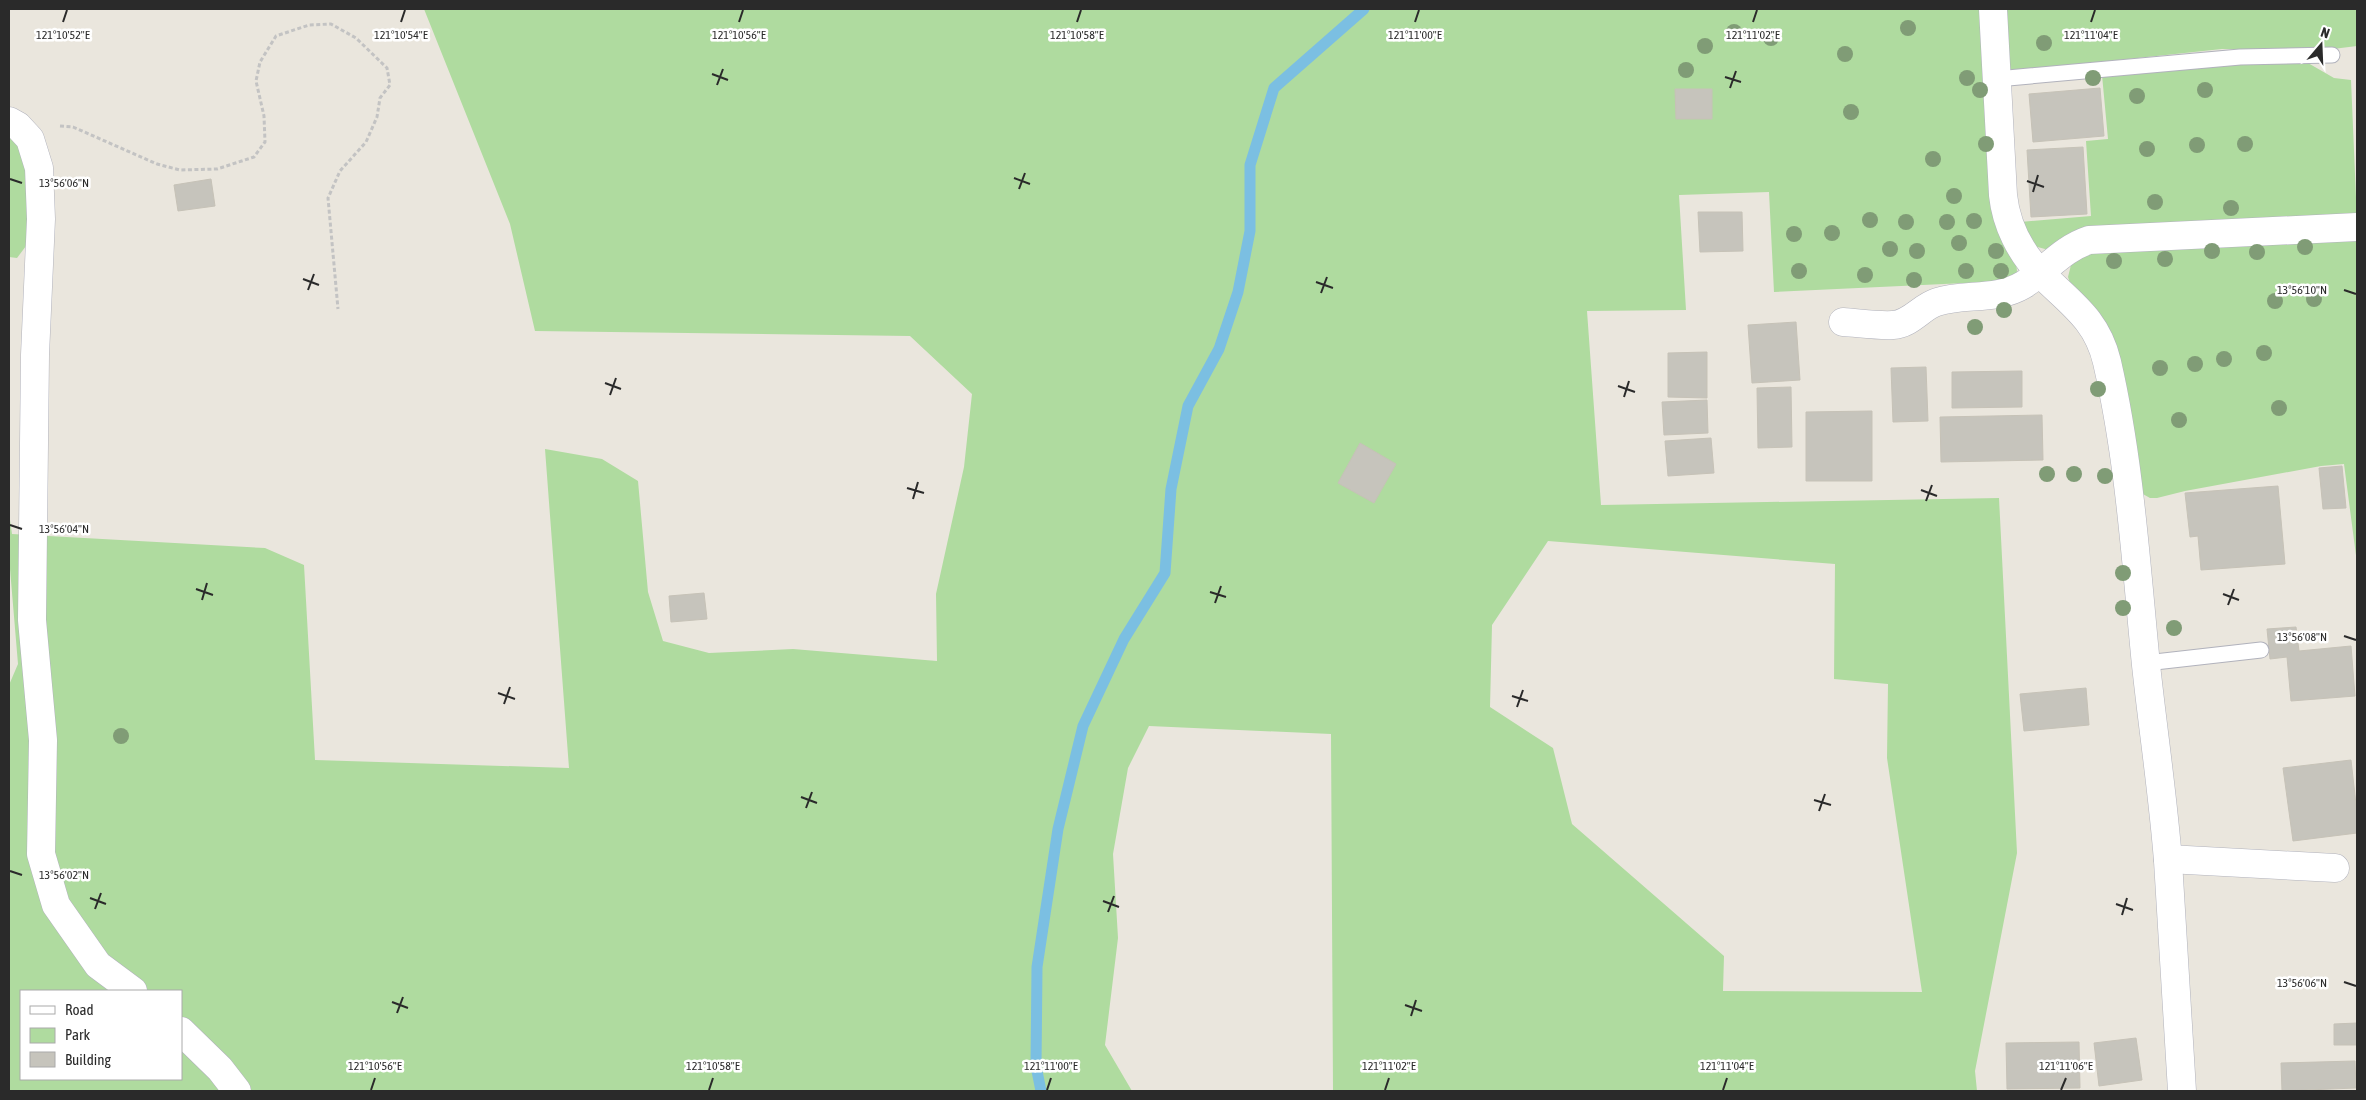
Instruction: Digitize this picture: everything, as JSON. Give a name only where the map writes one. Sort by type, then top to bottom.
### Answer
[{"type":"street","points":[[1993,9],[2005,208],[2009,223],[2022,248],[2040,272],[2084,315],[2101,344],[2107,362],[2132,508],[2146,663],[2168,859],[2182,1091]]},
{"type":"street","points":[[9,121],[18,126],[30,140],[39,168],[41,218],[35,355],[32,620],[44,740],[41,854],[56,905],[98,966],[132,990]]},
{"type":"street","points":[[1843,322],[1894,325],[1911,319],[1923,308],[1936,302],[1954,298],[1986,297],[2006,292],[2021,286],[2068,249],[2089,240],[2357,227]]},
{"type":"street","points":[[2168,859],[2335,868]]},
{"type":"street","points":[[182,1032],[220,1070],[237,1091]]},
{"type":"lane","points":[[1997,80],[2240,56],[2332,55]]},
{"type":"lane","points":[[2146,663],[2261,650]]},
{"type":"path","points":[[30,140],[38,129],[54,125],[73,127],[157,164],[180,170],[218,169],[254,157],[265,142],[264,116],[256,81],[260,62],[276,36],[308,25],[331,24],[356,38],[387,68],[390,84],[380,98],[377,117],[366,142],[340,171],[328,198],[338,310]]},
{"type":"green space","points":[[424,9],[1984,9],[2017,271],[2015,278],[2008,281],[1774,292],[1769,192],[1679,195],[1686,310],[1587,311],[1601,505],[1999,498],[2017,853],[1975,1071],[1977,1091],[1333,1091],[1331,734],[1149,726],[1128,768],[1113,854],[1118,938],[1105,1045],[1132,1091],[9,1091],[9,685],[18,664],[9,557],[9,513],[12,534],[265,548],[304,565],[315,760],[569,768],[545,449],[602,459],[638,481],[648,592],[663,641],[709,653],[793,649],[937,661],[936,594],[964,467],[972,394],[910,336],[535,331],[510,224]],"holes":[[[1548,541],[1835,564],[1834,679],[1888,684],[1887,758],[1922,992],[1723,991],[1724,956],[1572,824],[1553,748],[1490,707],[1492,625]]]},
{"type":"green space","points":[[2003,9],[2357,9],[2357,46],[2325,50],[2222,49],[2007,72]]},
{"type":"green space","points":[[2262,61],[2308,63],[2334,78],[2351,80],[2357,221],[2045,249],[2030,245],[2020,222],[2091,216],[2086,141],[2108,139],[2102,75]]},
{"type":"green space","points":[[9,136],[18,140],[27,161],[29,242],[17,258],[9,257]]},
{"type":"green space","points":[[2357,233],[2357,563],[2344,464],[2321,466],[2185,491],[2157,498],[2150,498],[2141,493],[2068,277],[2072,261],[2083,253]]},
{"type":"building","points":[[2100,88],[2104,136],[2033,142],[2029,94]]},
{"type":"building","points":[[1675,89],[1712,89],[1712,119],[1676,119]]},
{"type":"building","points":[[2083,147],[2087,214],[2031,217],[2027,150]]},
{"type":"building","points":[[211,179],[215,206],[178,211],[174,185]]},
{"type":"building","points":[[1698,212],[1742,212],[1743,251],[1700,252]]},
{"type":"building","points":[[1796,322],[1800,380],[1752,383],[1748,325]]},
{"type":"building","points":[[1707,352],[1707,398],[1668,397],[1668,353]]},
{"type":"building","points":[[1926,367],[1928,421],[1893,422],[1891,368]]},
{"type":"building","points":[[2022,371],[2022,407],[1952,408],[1952,372]]},
{"type":"building","points":[[1791,387],[1792,447],[1758,448],[1757,388]]},
{"type":"building","points":[[1707,400],[1708,433],[1664,435],[1662,402]]},
{"type":"building","points":[[1872,411],[1872,481],[1806,481],[1806,412]]},
{"type":"building","points":[[2042,415],[2043,460],[1941,462],[1940,417]]},
{"type":"building","points":[[1711,438],[1714,473],[1668,476],[1665,441]]},
{"type":"building","points":[[1360,443],[1396,464],[1374,503],[1338,483]]},
{"type":"building","points":[[2342,466],[2346,508],[2323,509],[2319,468]]},
{"type":"building","points":[[2278,486],[2285,564],[2201,570],[2198,536],[2190,537],[2185,493]]},
{"type":"building","points":[[704,593],[707,619],[671,622],[669,596]]},
{"type":"building","points":[[2296,627],[2299,651],[2351,646],[2355,696],[2291,701],[2287,657],[2270,659],[2267,629]]},
{"type":"building","points":[[2086,688],[2089,725],[2024,731],[2020,694]]},
{"type":"building","points":[[2351,760],[2357,813],[2357,833],[2293,841],[2283,768]]},
{"type":"building","points":[[2357,1023],[2357,1045],[2334,1045],[2334,1024]]},
{"type":"building","points":[[2136,1038],[2142,1080],[2099,1086],[2094,1043]]},
{"type":"building","points":[[2079,1042],[2080,1088],[2007,1089],[2006,1043]]},
{"type":"building","points":[[2355,1061],[2356,1088],[2282,1091],[2281,1063]]},
{"type":"waterway","points":[[1041,1091],[1036,1066],[1037,967],[1058,829],[1083,726],[1124,639],[1165,573],[1171,489],[1188,406],[1219,349],[1238,292],[1250,231],[1250,165],[1274,88],[1364,9]]}]
